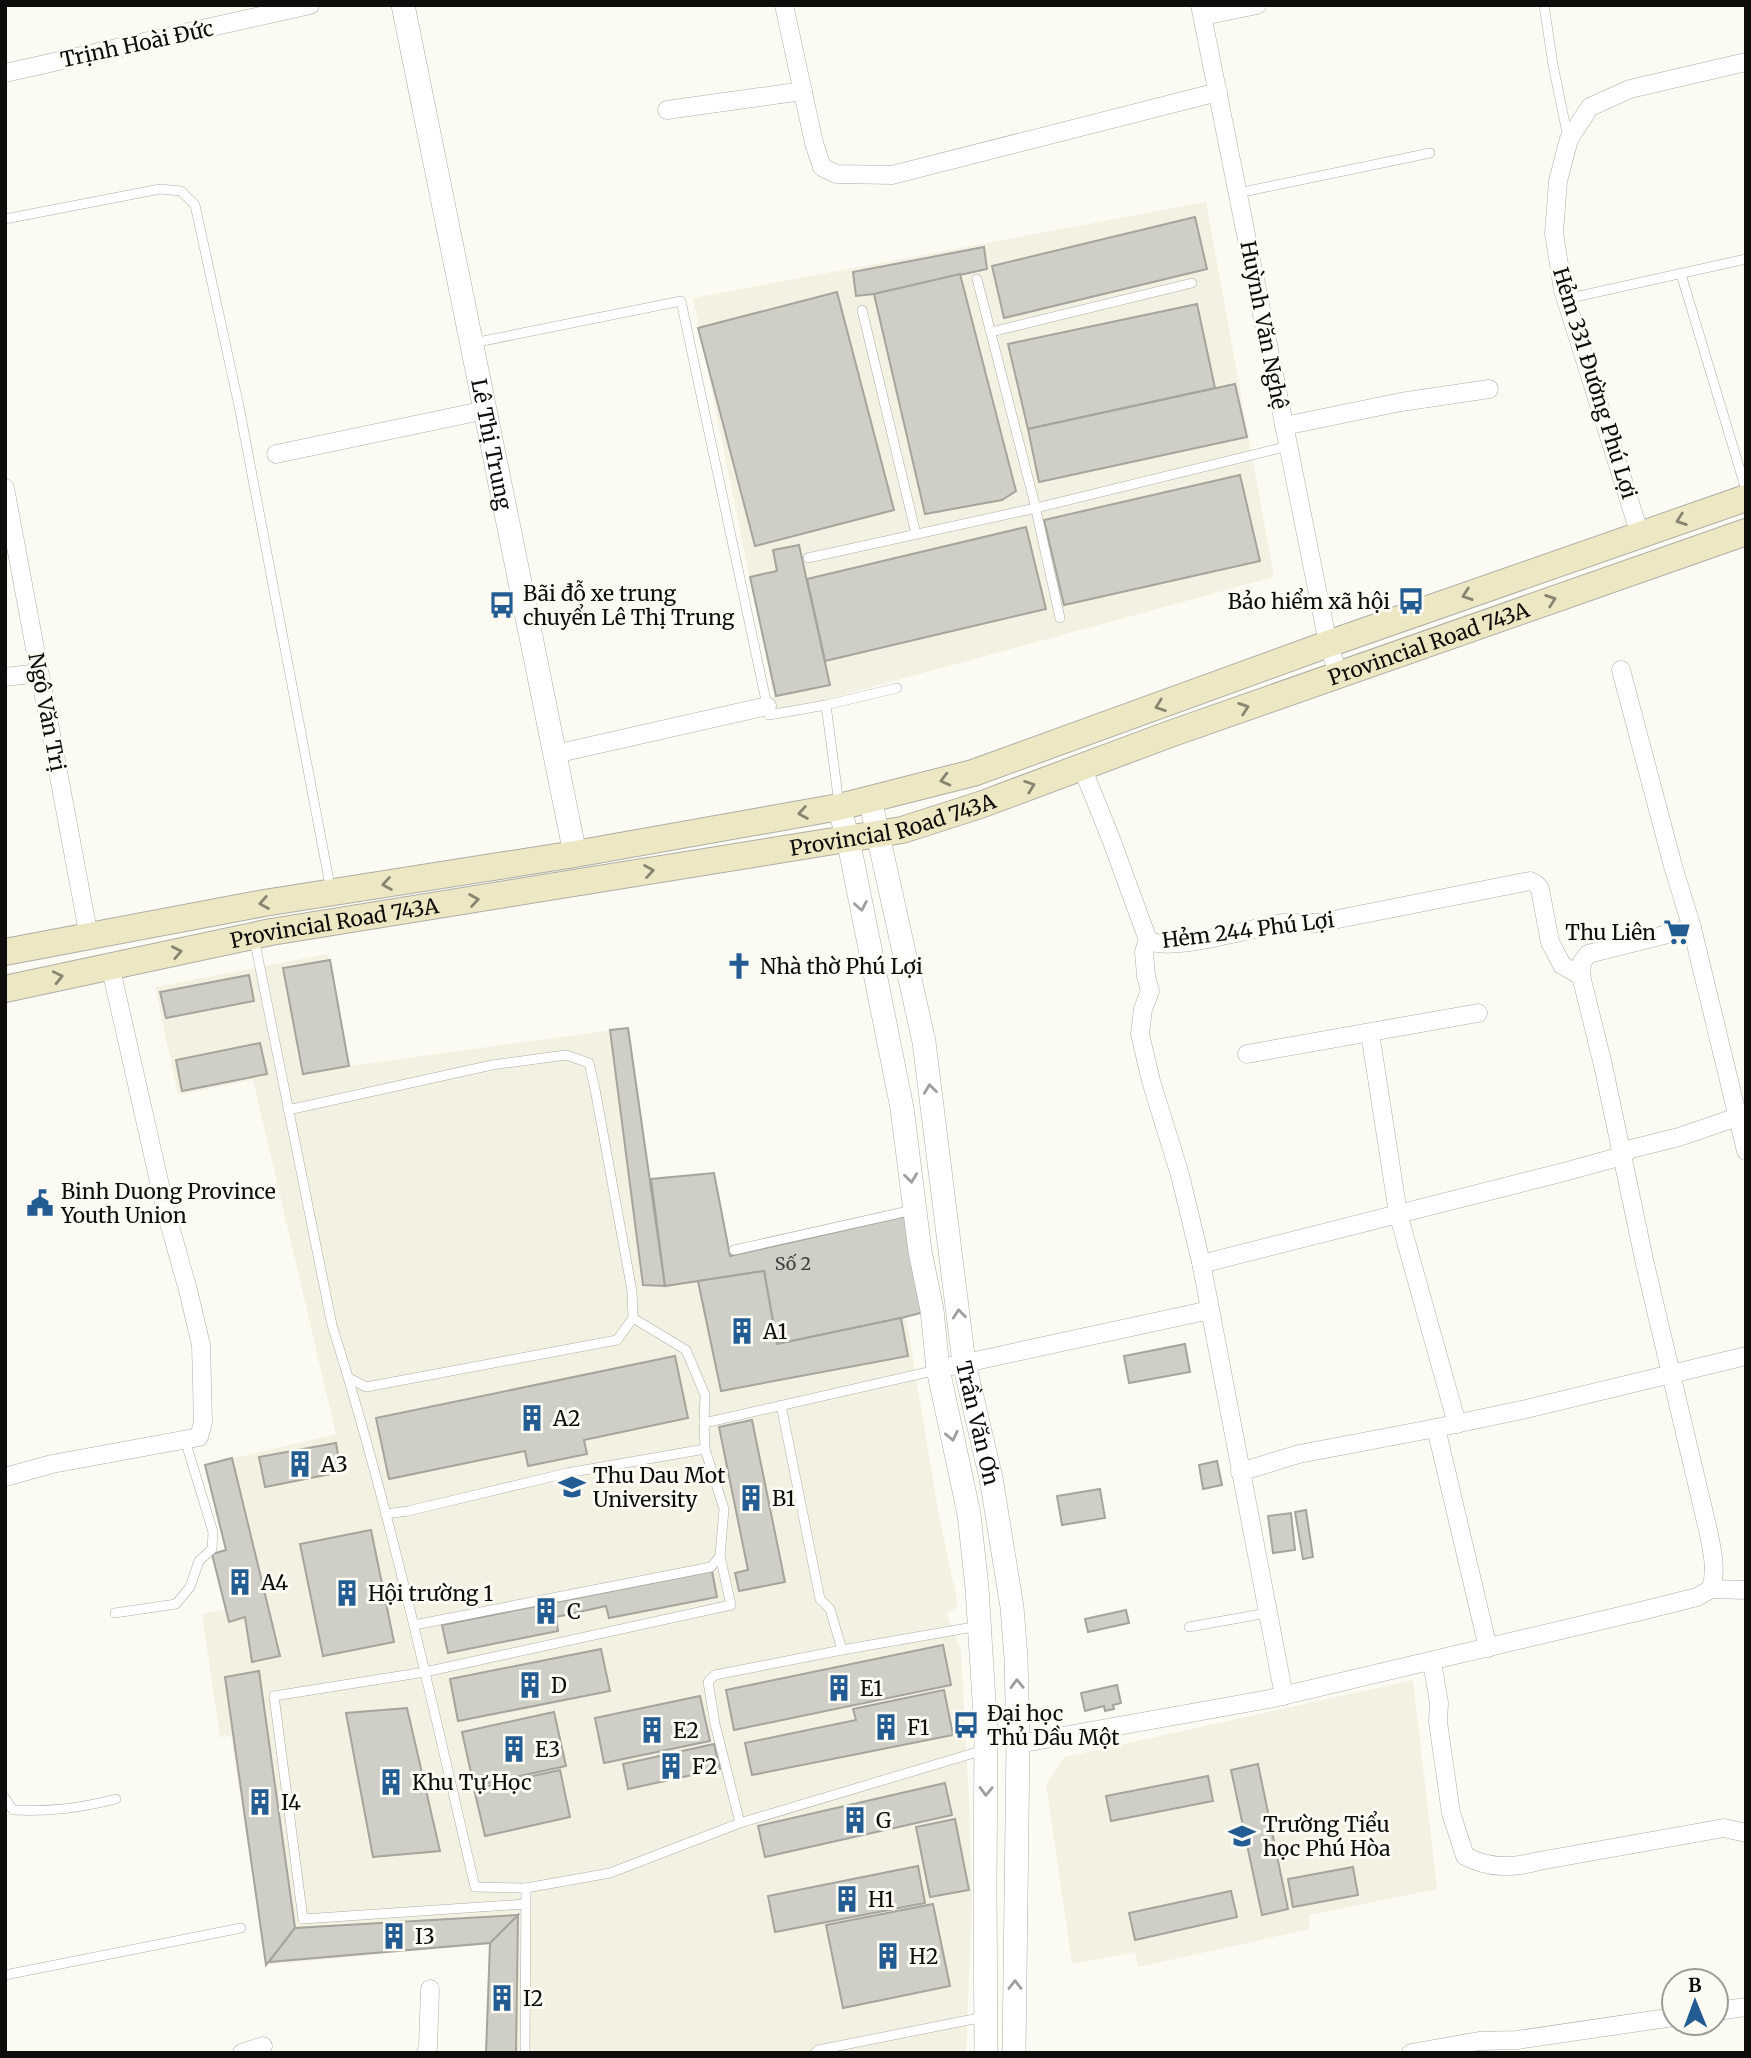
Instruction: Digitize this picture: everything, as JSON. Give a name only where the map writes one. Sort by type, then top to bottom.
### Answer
[{"type":"main road","name":"Provincial Road 743A","points":[[5,952],[264,902],[575,854],[839,807],[973,773],[1328,644],[1746,498]]},
{"type":"main road","name":"Provincial Road 743A","points":[[5,989],[253,936],[902,830],[980,805],[1746,532]]},
{"type":"street","name":"Trịnh Hoài Đức","points":[[5,73],[310,5]]},
{"type":"street","name":"Lê Thị Trung","points":[[403,5],[582,882]]},
{"type":"street","points":[[784,5],[814,144],[822,167],[836,174],[892,174],[1218,92]]},
{"type":"street","points":[[1202,11],[1257,5]]},
{"type":"street","name":"Huỳnh Văn Nghệ","points":[[1202,11],[1328,644],[1339,675]]},
{"type":"street","name":"Hẻm 331 Đường Phú Lợi","points":[[1640,535],[1566,299],[1554,233],[1558,181],[1569,139],[1591,107],[1629,89],[1746,62]]},
{"type":"street","points":[[667,110],[803,91]]},
{"type":"street","points":[[1284,426],[1401,402],[1489,389]]},
{"type":"street","points":[[276,454],[486,410]]},
{"type":"street","name":"Ngô Văn Trị","points":[[5,488],[89,937]]},
{"type":"street","points":[[1621,670],[1741,1115],[1746,1151]]},
{"type":"street","points":[[5,677],[39,673]]},
{"type":"street","points":[[555,754],[767,706]]},
{"type":"street","name":"Hẻm 244 Phú Lợi","points":[[1082,767],[1148,940],[1155,945],[1177,944],[1286,923],[1318,923],[1530,881],[1540,889],[1549,942],[1562,965],[1581,975]]},
{"type":"street","name":"Trần Văn Ơn","points":[[870,799],[924,1042],[964,1363],[988,1465],[1005,1559],[1016,1658],[1018,1744],[1014,2053]]},
{"type":"street","name":"Trần Văn Ơn","points":[[839,807],[848,839],[902,1108],[920,1251],[932,1310],[938,1369],[969,1514],[980,1625],[986,1749],[986,2053]]},
{"type":"street","points":[[1692,928],[1588,954],[1582,962],[1581,975],[1714,1559],[1711,1589]]},
{"type":"street","points":[[1148,940],[1144,953],[1150,991],[1143,1009],[1140,1034],[1151,1081],[1180,1175],[1200,1262],[1284,1696]]},
{"type":"street","points":[[5,1477],[52,1464],[198,1437],[203,1422],[201,1345],[166,1212],[110,965]]},
{"type":"street","points":[[1247,1054],[1478,1013]]},
{"type":"street","points":[[1370,1033],[1398,1213],[1457,1424]]},
{"type":"street","points":[[1200,1262],[1205,1264],[1622,1156],[1631,1149],[1679,1137],[1741,1115]]},
{"type":"street","points":[[938,1369],[1210,1310]]},
{"type":"street","points":[[1240,1472],[1299,1454],[1457,1424],[1746,1356]]},
{"type":"street","points":[[1436,1428],[1488,1648]]},
{"type":"street","points":[[1018,1744],[1284,1696],[1697,1597],[1711,1589],[1746,1590]]},
{"type":"street","points":[[1432,1662],[1451,1813],[1465,1856],[1494,1867],[1522,1865],[1724,1828],[1746,1833]]},
{"type":"street","points":[[426,2053],[430,1989]]},
{"type":"street","points":[[1410,2053],[1479,2041],[1517,2040],[1660,2019]]},
{"type":"street","points":[[242,2053],[263,2046]]},
{"type":"lane","points":[[1544,5],[1553,65],[1569,139]]},
{"type":"lane","points":[[1238,192],[1430,153]]},
{"type":"lane","points":[[5,219],[160,189],[181,191],[195,205],[239,406],[332,892]]},
{"type":"lane","points":[[1566,299],[1746,259]]},
{"type":"lane","points":[[1681,274],[1746,490]]},
{"type":"lane","points":[[977,279],[1036,508],[1060,618]]},
{"type":"lane","points":[[991,332],[1192,283]]},
{"type":"lane","points":[[472,343],[681,302],[769,715],[897,688]]},
{"type":"lane","points":[[862,310],[916,534]]},
{"type":"lane","points":[[808,558],[1036,508],[1289,446]]},
{"type":"lane","points":[[825,705],[839,807]]},
{"type":"lane","points":[[253,936],[332,1325],[349,1378],[414,1625],[475,1887],[526,1888],[610,1872],[740,1823],[986,1749]]},
{"type":"lane","points":[[288,1110],[492,1065],[566,1055],[589,1063],[632,1291],[634,1318],[617,1340],[366,1387],[349,1378]]},
{"type":"lane","points":[[734,1250],[915,1210]]},
{"type":"lane","points":[[526,1904],[303,1919],[274,1696],[425,1672],[731,1605],[720,1556],[724,1509],[705,1449],[705,1395],[686,1350],[634,1318]]},
{"type":"lane","points":[[704,1423],[938,1369]]},
{"type":"lane","points":[[780,1405],[820,1599],[830,1609],[842,1650]]},
{"type":"lane","points":[[115,1613],[176,1604],[190,1587],[199,1561],[212,1549],[213,1532],[185,1440]]},
{"type":"lane","points":[[385,1514],[408,1511],[568,1472],[705,1449]]},
{"type":"lane","points":[[414,1625],[711,1567],[720,1556]]},
{"type":"lane","points":[[1189,1627],[1267,1613]]},
{"type":"lane","points":[[740,1823],[715,1724],[708,1682],[715,1675],[980,1625]]},
{"type":"lane","points":[[5,1798],[13,1810],[43,1812],[81,1808],[116,1799]]},
{"type":"lane","points":[[525,2053],[526,1888]]},
{"type":"lane","points":[[5,1975],[240,1928]]},
{"type":"lane","points":[[815,2053],[818,2050],[985,2017]]},
{"type":"shaded area","points":[[1206,202],[1274,577],[777,713],[693,298]]},
{"type":"shaded area","name":"Thu Dau Mot University","points":[[328,954],[349,1066],[628,1028],[665,1286],[698,1281],[778,1344],[906,1317],[938,1510],[958,1606],[947,1614],[961,1651],[969,1800],[972,1902],[966,2053],[486,2053],[489,1944],[266,1965],[231,1736],[220,1737],[202,1614],[226,1609],[212,1554],[226,1550],[205,1465],[336,1434],[253,1080],[178,1095],[155,987]]},
{"type":"shaded area","name":"Trường Tiểu học Phú Hòa","points":[[1413,1680],[1437,1889],[1309,1915],[1310,1929],[1138,1967],[1135,1952],[1072,1964],[1046,1784],[1065,1757]]},
{"type":"building","points":[[1195,217],[1207,269],[1004,318],[992,266]]},
{"type":"building","points":[[984,247],[987,269],[856,296],[853,272]]},
{"type":"building","points":[[960,274],[1016,491],[1002,500],[925,514],[874,294]]},
{"type":"building","points":[[837,292],[894,510],[755,546],[698,328]]},
{"type":"building","points":[[1197,304],[1215,388],[1028,429],[1008,344]]},
{"type":"building","points":[[1235,384],[1247,437],[1039,482],[1028,429]]},
{"type":"building","points":[[1240,475],[1260,561],[1064,605],[1044,520]]},
{"type":"building","points":[[1026,527],[1046,609],[825,661],[807,579]]},
{"type":"building","points":[[799,545],[830,685],[776,696],[750,577],[777,571],[773,550]]},
{"type":"building","points":[[330,960],[349,1066],[303,1074],[283,968]]},
{"type":"building","points":[[249,975],[254,1001],[166,1018],[160,992]]},
{"type":"building","points":[[628,1028],[665,1286],[643,1285],[610,1030]]},
{"type":"building","points":[[260,1043],[267,1074],[182,1091],[176,1060]]},
{"type":"building","points":[[714,1173],[730,1256],[915,1214],[932,1310],[777,1344],[764,1271],[665,1286],[651,1179]]},
{"type":"building","name":"A1","points":[[764,1271],[777,1344],[901,1318],[908,1356],[721,1391],[698,1281]]},
{"type":"building","points":[[1185,1344],[1190,1372],[1129,1383],[1124,1356]]},
{"type":"building","name":"A2","points":[[675,1356],[688,1418],[584,1440],[587,1454],[528,1466],[525,1451],[389,1479],[376,1418]]},
{"type":"building","name":"B1","points":[[752,1420],[785,1582],[739,1591],[735,1573],[748,1570],[719,1427]]},
{"type":"building","name":"A3","points":[[336,1443],[341,1472],[265,1487],[259,1457]]},
{"type":"building","name":"A4","points":[[232,1458],[280,1656],[252,1662],[245,1617],[229,1622],[212,1554],[226,1550],[205,1465]]},
{"type":"building","points":[[1217,1461],[1222,1485],[1203,1489],[1199,1465]]},
{"type":"building","points":[[1100,1489],[1105,1518],[1062,1525],[1057,1496]]},
{"type":"building","points":[[1306,1510],[1313,1557],[1303,1559],[1295,1512]]},
{"type":"building","points":[[1291,1513],[1295,1550],[1273,1553],[1268,1516]]},
{"type":"building","name":"Hội trường 1","points":[[371,1530],[394,1642],[323,1656],[300,1544]]},
{"type":"building","name":"C","points":[[712,1571],[717,1597],[609,1618],[606,1606],[556,1617],[558,1631],[448,1653],[442,1625]]},
{"type":"building","points":[[1126,1610],[1129,1623],[1088,1632],[1085,1619]]},
{"type":"building","name":"E1","points":[[943,1645],[951,1685],[734,1730],[726,1690]]},
{"type":"building","name":"D","points":[[601,1649],[610,1691],[458,1721],[450,1679]]},
{"type":"building","name":"I4","points":[[259,1671],[295,1928],[266,1965],[225,1677]]},
{"type":"building","points":[[1117,1685],[1121,1703],[1113,1705],[1114,1709],[1105,1711],[1104,1706],[1085,1711],[1081,1693]]},
{"type":"building","name":"F1","points":[[944,1690],[953,1735],[752,1775],[745,1743],[856,1720],[853,1709]]},
{"type":"building","name":"E2","points":[[700,1696],[710,1741],[604,1763],[595,1718]]},
{"type":"building","name":"Khu Tự Học","points":[[407,1708],[440,1851],[373,1857],[346,1713]]},
{"type":"building","name":"E3","points":[[554,1712],[566,1766],[474,1786],[462,1732]]},
{"type":"building","name":"F2","points":[[714,1744],[720,1769],[628,1789],[623,1764]]},
{"type":"building","points":[[1258,1764],[1288,1909],[1262,1915],[1231,1770]]},
{"type":"building","points":[[560,1770],[570,1817],[485,1836],[474,1789]]},
{"type":"building","points":[[1208,1776],[1213,1801],[1111,1821],[1106,1796]]},
{"type":"building","name":"G","points":[[945,1783],[952,1815],[765,1857],[758,1826]]},
{"type":"building","points":[[955,1819],[969,1890],[930,1897],[916,1827]]},
{"type":"building","name":"H1","points":[[918,1866],[925,1903],[775,1932],[768,1896]]},
{"type":"building","points":[[1353,1867],[1358,1895],[1293,1907],[1288,1879]]},
{"type":"building","points":[[1231,1891],[1237,1917],[1135,1940],[1129,1913]]},
{"type":"building","name":"H2","points":[[933,1904],[950,1986],[843,2008],[826,1925]]},
{"type":"building","name":"I2","points":[[518,1915],[516,2053],[486,2053],[490,1943]]},
{"type":"building","name":"I3","points":[[518,1915],[490,1943],[269,1962],[295,1928]]},
{"type":"place","name":"Bảo hiểm xã hội","points":[[1411,601]]},
{"type":"place","name":"Bãi đỗ xe trung chuyển Lê Thị Trung","points":[[502,605]]},
{"type":"place","name":"Thu Liên","points":[[1677,932]]},
{"type":"place","name":"Nhà thờ Phú Lợi","points":[[739,966]]},
{"type":"place","name":"Binh Duong Province Youth Union","points":[[40,1203]]},
{"type":"place","name":"A1","points":[[742,1331]]},
{"type":"place","name":"A2","points":[[532,1418]]},
{"type":"place","name":"A3","points":[[300,1464]]},
{"type":"place","name":"Thu Dau Mot University","points":[[572,1487]]},
{"type":"place","name":"B1","points":[[751,1498]]},
{"type":"place","name":"A4","points":[[240,1582]]},
{"type":"place","name":"Hội trường 1","points":[[347,1593]]},
{"type":"place","name":"C","points":[[546,1611]]},
{"type":"place","name":"D","points":[[530,1685]]},
{"type":"place","name":"E1","points":[[839,1688]]},
{"type":"place","name":"Đại học Thủ Dầu Một","points":[[966,1725]]},
{"type":"place","name":"F1","points":[[886,1727]]},
{"type":"place","name":"E2","points":[[652,1730]]},
{"type":"place","name":"E3","points":[[514,1749]]},
{"type":"place","name":"F2","points":[[671,1766]]},
{"type":"place","name":"Khu Tự Học","points":[[391,1782]]},
{"type":"place","name":"I4","points":[[260,1802]]},
{"type":"place","name":"G","points":[[855,1820]]},
{"type":"place","name":"Trường Tiểu học Phú Hòa","points":[[1242,1836]]},
{"type":"place","name":"H1","points":[[847,1899]]},
{"type":"place","name":"I3","points":[[394,1936]]},
{"type":"place","name":"H2","points":[[888,1956]]},
{"type":"place","name":"I2","points":[[502,1998]]}]
